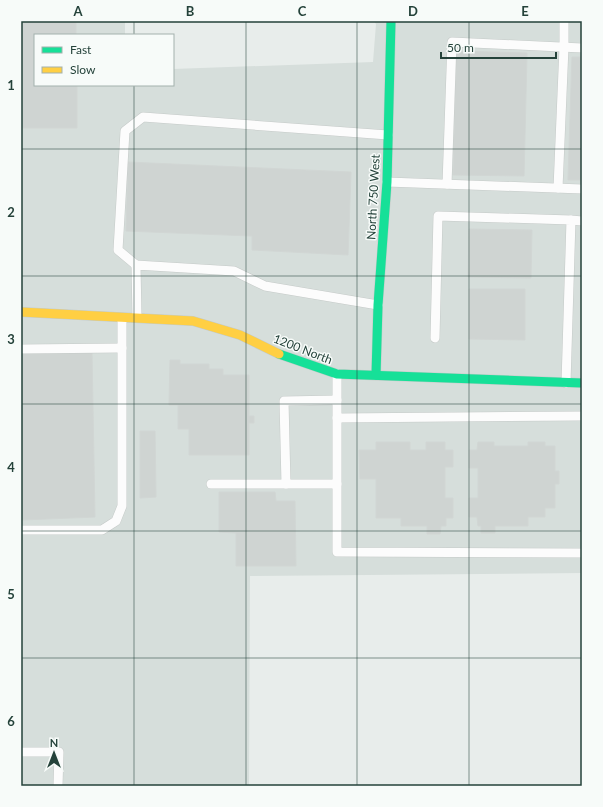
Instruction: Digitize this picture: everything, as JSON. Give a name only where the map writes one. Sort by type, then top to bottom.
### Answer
[{"type":"street","name":"North 750 West","points":[[376,375],[378,305],[387,182],[391,21]]},
{"type":"street","name":"1200 North","points":[[21,312],[122,316],[193,321],[240,335],[281,355],[337,374],[582,383]]},
{"type":"lane","points":[[558,188],[564,21]]},
{"type":"lane","points":[[446,184],[452,42],[582,48]]},
{"type":"lane","points":[[378,305],[265,286],[234,271],[136,265],[118,250],[125,131],[143,117],[388,135]]},
{"type":"lane","points":[[387,182],[582,189]]},
{"type":"lane","points":[[435,338],[438,216],[582,221]]},
{"type":"lane","points":[[566,383],[571,220]]},
{"type":"lane","points":[[136,265],[137,317]]},
{"type":"lane","points":[[21,530],[102,530],[116,521],[122,506],[122,316]]},
{"type":"lane","points":[[21,349],[122,348]]},
{"type":"lane","points":[[337,374],[337,552],[582,553]]},
{"type":"lane","points":[[286,484],[284,401],[337,400]]},
{"type":"lane","points":[[337,418],[582,416]]},
{"type":"lane","points":[[211,484],[337,484]]},
{"type":"lane","points":[[21,752],[59,752],[58,786]]},
{"type":"shaded area","points":[[21,21],[125,21],[125,34],[34,34],[34,86],[174,86],[174,69],[373,62],[376,24],[374,21],[582,21],[582,573],[250,576],[249,786],[21,786]]},
{"type":"building","points":[[21,21],[76,21],[76,34],[34,34],[34,86],[77,86],[77,128],[21,128]]},
{"type":"building","points":[[456,51],[527,53],[524,176],[453,175]]},
{"type":"building","points":[[572,57],[582,57],[582,180],[568,180]]},
{"type":"building","points":[[128,162],[351,172],[348,255],[252,250],[252,236],[126,231]]},
{"type":"building","points":[[469,229],[532,230],[531,278],[468,277]]},
{"type":"building","points":[[469,289],[525,289],[525,340],[469,339]]},
{"type":"building","points":[[92,352],[95,517],[21,520],[21,354]]},
{"type":"building","points":[[170,360],[180,360],[180,364],[209,364],[209,369],[223,369],[223,375],[249,375],[249,416],[254,416],[254,423],[249,423],[249,455],[189,455],[189,429],[178,429],[178,405],[169,405]]},
{"type":"building","points":[[140,431],[155,431],[156,497],[140,498]]},
{"type":"building","points":[[376,442],[410,442],[410,450],[426,450],[426,442],[445,442],[445,450],[453,450],[453,467],[445,467],[445,498],[453,498],[453,518],[446,518],[446,526],[441,526],[440,534],[427,534],[427,526],[401,526],[401,518],[376,518],[376,479],[360,479],[359,450],[376,450]]},
{"type":"building","points":[[478,442],[494,442],[494,446],[528,446],[528,442],[545,442],[545,446],[555,446],[555,471],[559,471],[559,484],[555,484],[555,508],[545,508],[545,517],[528,517],[528,526],[495,526],[495,533],[481,533],[481,526],[478,526],[477,517],[469,517],[469,498],[478,498],[478,468],[469,468],[469,450],[477,450]]},
{"type":"building","points":[[219,492],[275,492],[276,501],[295,501],[296,566],[236,566],[236,533],[219,532]]},
{"type":"traffic: fast","points":[[376,375],[378,305],[387,182],[391,21]]},
{"type":"traffic: fast","points":[[279,354],[337,374],[582,383]]},
{"type":"traffic: slow","points":[[21,312],[193,321],[240,335],[279,354]]}]
